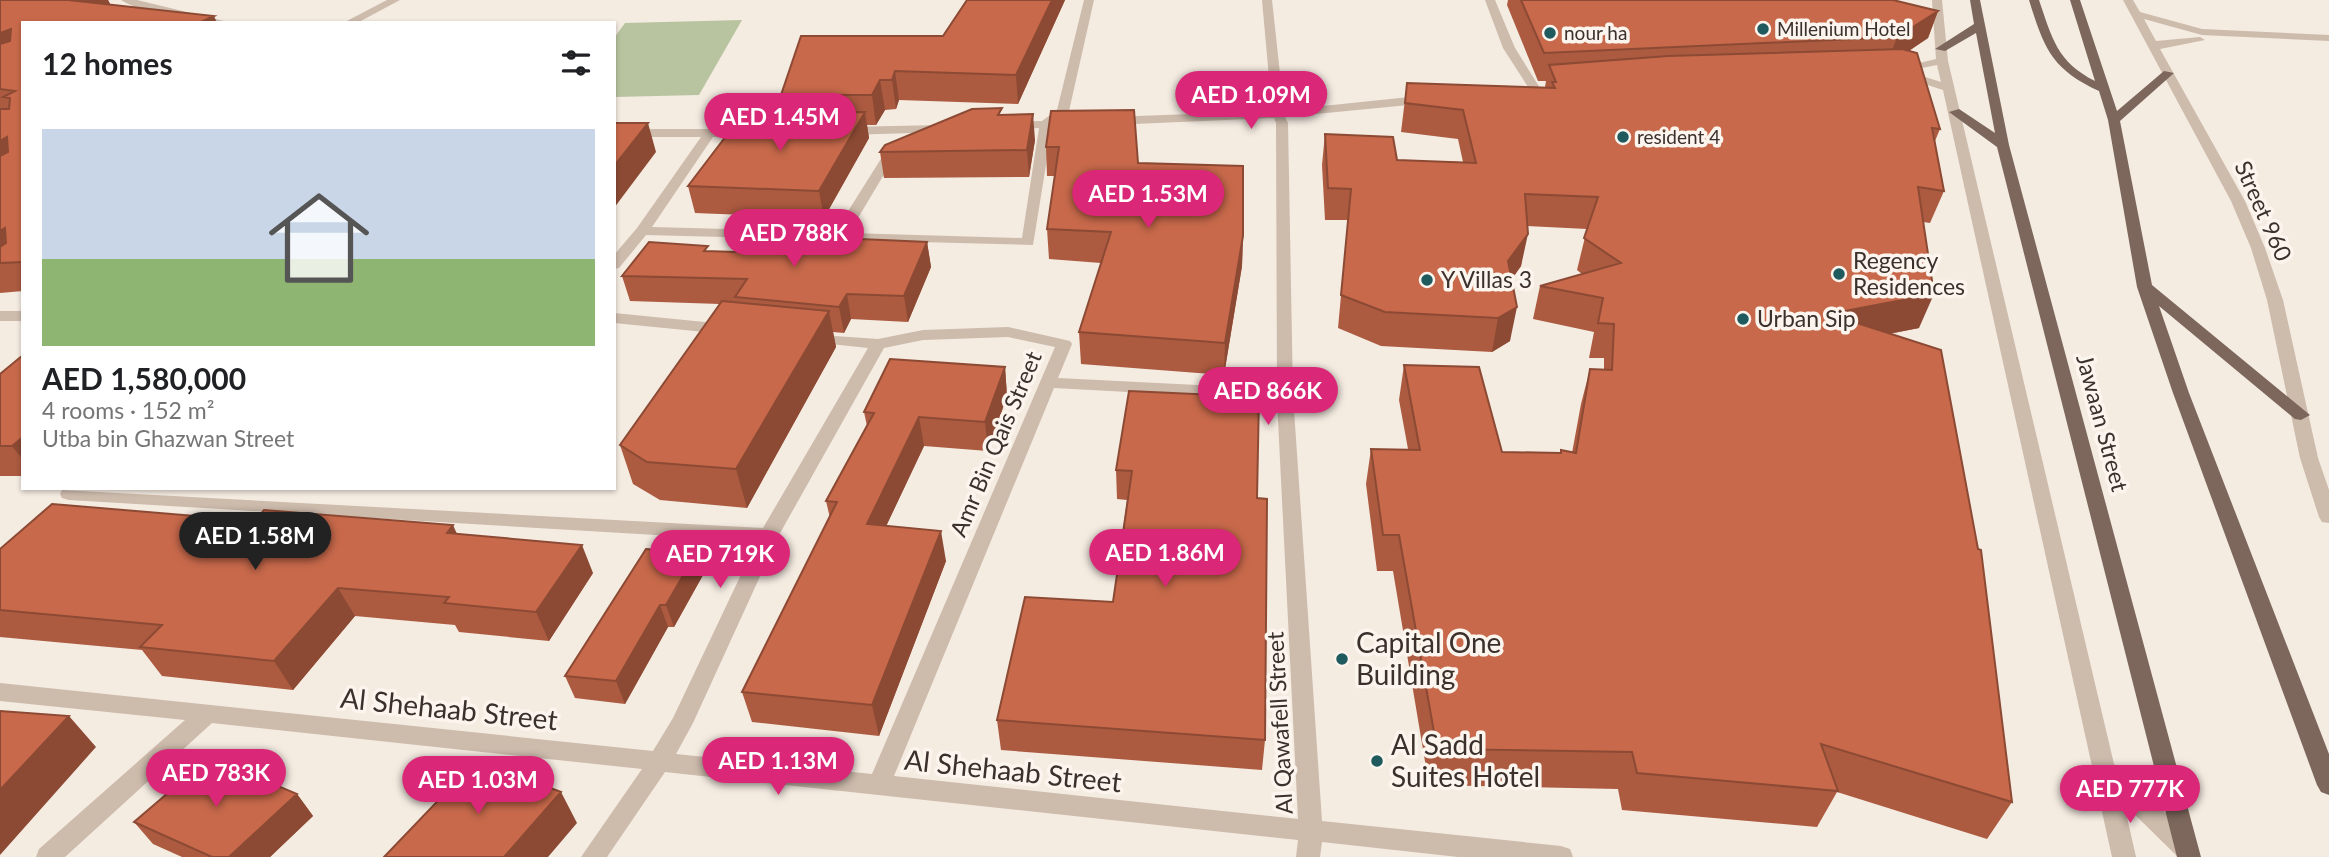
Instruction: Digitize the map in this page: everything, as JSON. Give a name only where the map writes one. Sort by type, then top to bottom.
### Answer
[{"type":"main road","name":"Jawaan Street","points":[[1975,0],[1982,24],[2003,145],[2188,853]]},
{"type":"main road","points":[[2034,0],[2052,56],[2058,64],[2106,90]]},
{"type":"main road","points":[[2075,0],[2114,120],[2145,287],[2181,393],[2329,785]]},
{"type":"main road","points":[[1942,55],[1982,24]]},
{"type":"main road","points":[[2114,120],[2168,73]]},
{"type":"main road","points":[[1955,112],[2003,145]]},
{"type":"main road","points":[[2145,287],[2301,415]]},
{"type":"street","points":[[126,0],[217,21]]},
{"type":"street","points":[[352,21],[395,0]]},
{"type":"street","points":[[642,231],[1028,242],[1046,124],[1063,111],[1089,0]]},
{"type":"street","name":"Al Qawafell Street","points":[[1267,0],[1278,114],[1282,122],[1285,395],[1311,832],[1308,857]]},
{"type":"street","points":[[1490,0],[1509,48],[1534,89]]},
{"type":"street","points":[[1937,0],[1942,55],[2124,857]]},
{"type":"street","name":"Street 960","points":[[2128,0],[2238,201],[2258,248],[2275,300],[2309,458]]},
{"type":"street","points":[[124,14],[143,6]]},
{"type":"street","points":[[2136,15],[2202,32],[2329,38]]},
{"type":"street","points":[[2155,49],[2157,44],[2183,40],[2329,46]]},
{"type":"street","points":[[1942,55],[1887,71],[1950,88]]},
{"type":"street","points":[[1100,122],[1278,114],[1442,97]]},
{"type":"street","points":[[994,127],[1087,122]]},
{"type":"street","points":[[834,132],[955,128]]},
{"type":"street","points":[[840,236],[903,131]]},
{"type":"street","points":[[616,133],[764,133]]},
{"type":"street","points":[[616,263],[642,231],[709,134]]},
{"type":"street","points":[[0,316],[21,316]]},
{"type":"street","points":[[616,318],[744,330]]},
{"type":"street","name":"Amr Bin Qais Street","points":[[798,336],[878,344],[923,335],[1007,332],[1065,344],[878,787]]},
{"type":"street","points":[[593,857],[642,790],[682,723],[769,535],[878,344]]},
{"type":"street","points":[[1049,383],[1285,395]]},
{"type":"street","points":[[2309,458],[2329,470]]},
{"type":"street","points":[[2309,458],[2329,517]]},
{"type":"street","points":[[50,511],[72,491],[769,535]]},
{"type":"street","name":"Al Shehaab Street","points":[[0,692],[660,760],[878,787],[1561,857]]},
{"type":"street","points":[[48,857],[206,715]]},
{"type":"street","points":[[2104,769],[2188,853]]},
{"type":"green space","points":[[742,20],[699,95],[616,97],[616,35],[625,23]]},
{"type":"building","points":[[0,0],[68,0],[214,16],[203,21],[21,21],[21,262],[0,263],[0,247],[6,243],[5,228],[0,231],[0,156],[8,152],[7,137],[0,141],[0,109],[9,109],[10,98],[3,97],[15,91],[0,89],[0,44],[10,41],[11,29],[0,33]]},
{"type":"building","points":[[967,0],[1052,0],[1016,75],[895,71],[892,80],[880,80],[872,95],[781,95],[801,36],[943,36]]},
{"type":"building","points":[[1521,0],[1893,0],[1938,11],[1910,29],[1912,35],[1897,37],[1544,53]]},
{"type":"building","points":[[1902,49],[1917,53],[1940,129],[1932,128],[1944,191],[1918,187],[1934,294],[1829,314],[1941,350],[1978,549],[1981,550],[2012,802],[1821,744],[1838,791],[1637,773],[1632,752],[1437,749],[1399,535],[1383,535],[1371,449],[1420,450],[1404,365],[1479,367],[1502,452],[1561,453],[1561,450],[1576,453],[1590,369],[1612,370],[1614,324],[1598,323],[1603,298],[1540,286],[1621,263],[1584,238],[1598,197],[1525,194],[1528,234],[1508,261],[1517,307],[1498,318],[1385,312],[1341,295],[1351,189],[1328,188],[1325,134],[1393,137],[1397,160],[1476,163],[1463,110],[1405,103],[1407,83],[1555,88],[1552,82],[1556,82],[1549,65],[1668,56]]},
{"type":"building","points":[[1002,108],[998,115],[1033,114],[1027,150],[880,152],[885,145],[972,109]]},
{"type":"building","points":[[1134,110],[1138,163],[1243,166],[1243,236],[1225,343],[1079,332],[1111,232],[1047,229],[1059,147],[1046,147],[1051,111]]},
{"type":"building","points":[[865,112],[819,191],[688,186],[736,123],[774,124],[778,113]]},
{"type":"building","points":[[616,123],[648,123],[616,163]]},
{"type":"building","points":[[814,237],[927,242],[904,296],[847,294],[839,307],[735,297],[747,279],[622,276],[649,242],[708,246],[704,251],[805,254]]},
{"type":"building","points":[[722,301],[829,311],[736,469],[647,462],[620,445]]},
{"type":"building","points":[[21,357],[21,439],[12,446],[0,446],[0,374]]},
{"type":"building","points":[[890,359],[1005,367],[985,422],[919,417],[867,524],[941,531],[872,705],[742,692],[837,502],[826,501],[874,413],[864,412]]},
{"type":"building","points":[[1129,391],[1259,397],[1257,498],[1267,499],[1265,740],[997,720],[1025,597],[1113,602],[1132,471],[1116,470]]},
{"type":"building","points":[[52,504],[255,521],[264,510],[453,525],[447,533],[582,545],[536,612],[444,603],[449,597],[338,588],[274,661],[140,647],[162,625],[0,610],[0,549]]},
{"type":"building","points":[[646,549],[696,553],[666,605],[660,605],[616,681],[565,676]]},
{"type":"building","points":[[0,711],[69,716],[0,790]]},
{"type":"building","points":[[210,757],[297,794],[229,857],[212,857],[134,822]]},
{"type":"building","points":[[477,760],[561,792],[504,857],[384,857]]},
{"type":"place","name":"Millenium Hotel","points":[[1763,29]]},
{"type":"place","name":"nour ha","points":[[1550,33]]},
{"type":"place","name":"resident 4","points":[[1623,137]]},
{"type":"place","name":"Regency Residences","points":[[1839,274]]},
{"type":"place","name":"Y Villas 3","points":[[1427,280]]},
{"type":"place","name":"Urban Sip","points":[[1743,319]]},
{"type":"place","name":"Capital One Building","points":[[1342,659]]},
{"type":"place","name":"Al Sadd Suites Hotel","points":[[1377,761]]}]
